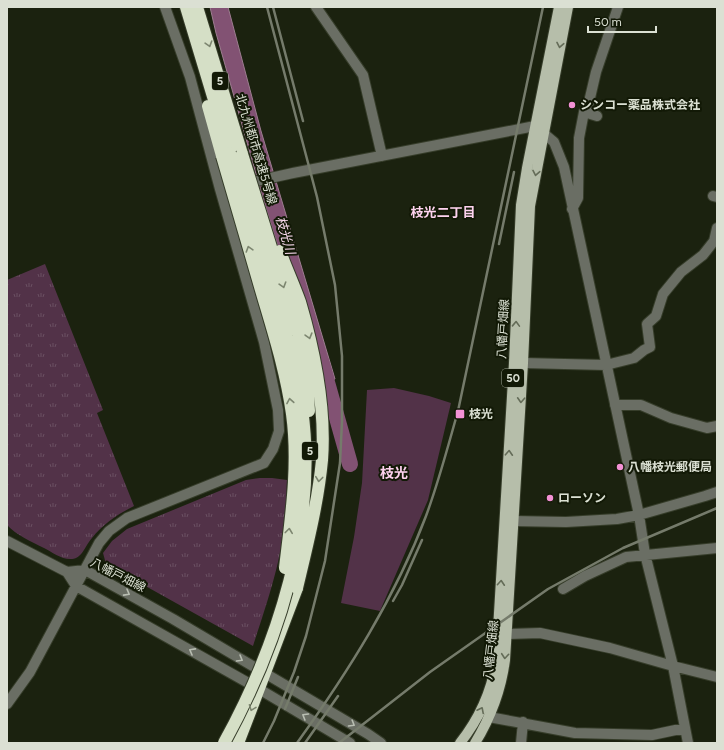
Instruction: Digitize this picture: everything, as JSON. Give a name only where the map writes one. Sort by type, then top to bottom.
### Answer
[{"type":"highway","points":[[186,7],[190,20],[201,82],[232,154],[284,372],[292,414],[294,484],[283,583],[260,670],[259,689],[238,743]]},
{"type":"highway","name":"北九州都市高速5号線","points":[[197,7],[232,154],[287,338],[298,386],[305,439],[303,500],[298,537]]},
{"type":"highway","name":"北九州都市高速5号線","points":[[224,743],[255,678],[270,642],[290,578],[305,502],[309,460],[310,421],[308,387],[298,334],[247,169],[232,154]]},
{"type":"highway","points":[[224,743],[248,683],[260,670],[296,588],[316,502],[322,459],[320,397],[313,351],[299,301],[247,169]]},
{"type":"main road","name":"八幡戸畑線","points":[[460,743],[479,715],[492,685],[496,662],[514,363],[521,205],[559,7]]},
{"type":"main road","name":"八幡戸畑線","points":[[475,743],[496,701],[503,676],[507,634],[523,363],[530,206],[568,7]]},
{"type":"street","points":[[7,704],[30,672],[99,543],[110,531],[127,518],[264,463],[273,449],[279,431],[278,410],[264,342],[220,189],[190,77],[165,7]]},
{"type":"street","points":[[316,7],[363,75],[382,156]]},
{"type":"street","points":[[572,209],[578,198],[579,138],[584,112],[589,102],[596,72],[618,7]]},
{"type":"street","points":[[584,112],[597,116]]},
{"type":"street","points":[[220,189],[293,173],[535,126],[544,132],[554,142],[564,167],[639,515],[645,554],[673,666],[688,743]]},
{"type":"street","points":[[523,363],[606,365],[634,358],[650,347],[647,324],[656,316],[663,294],[681,272],[703,255],[714,241],[717,228]]},
{"type":"street","points":[[615,405],[641,405],[672,418],[707,428],[717,426]]},
{"type":"street","points":[[513,522],[566,522],[616,519],[639,515],[717,492]]},
{"type":"street","points":[[7,542],[67,572],[76,586],[259,689],[350,743]]},
{"type":"street","points":[[563,589],[585,576],[626,557],[717,548]]},
{"type":"street","name":"八幡戸畑線","points":[[67,572],[85,570],[260,670],[381,743]]},
{"type":"street","points":[[507,634],[540,633],[610,648],[717,677]]},
{"type":"street","points":[[489,717],[523,722],[575,733],[652,735],[685,728]]},
{"type":"street","points":[[521,743],[523,722]]},
{"type":"green space","points":[[45,264],[103,410],[97,413],[134,506],[106,524],[96,533],[81,554],[72,559],[57,555],[19,535],[7,525],[7,280]]},
{"type":"green space","points":[[394,388],[451,403],[428,500],[380,611],[341,603],[354,537],[362,483],[367,390]]},
{"type":"green space","points":[[260,478],[287,480],[286,507],[282,545],[278,563],[253,646],[106,564],[103,553],[112,541],[127,529],[246,480]]},
{"type":"water","points":[[210,7],[228,7],[261,131],[335,379],[320,383],[262,195]]},
{"type":"waterway","name":"枝光川","points":[[321,361],[350,464]]},
{"type":"railway","points":[[263,743],[274,721],[294,672],[306,636],[325,561],[340,463],[342,421],[342,356],[335,285],[317,197],[267,7]]},
{"type":"railway","points":[[273,7],[303,121]]},
{"type":"railway","points":[[297,743],[352,662],[369,634],[400,576],[431,503],[458,411],[543,7]]},
{"type":"railway","points":[[499,244],[514,172]]},
{"type":"railway","points":[[339,743],[430,672],[548,589],[623,548],[717,508]]},
{"type":"railway","points":[[393,601],[402,585],[422,540]]},
{"type":"railway","points":[[285,709],[298,677]]},
{"type":"railway","points":[[305,743],[338,696]]},
{"type":"place","name":"シンコー薬品株式会社","points":[[572,105]]},
{"type":"place","name":"枝光","points":[[460,414]]},
{"type":"place","name":"八幡枝光郵便局","points":[[620,467]]},
{"type":"place","name":"ローソン","points":[[550,498]]},
{"type":"district","name":"枝光二丁目","points":[[443,212]]},
{"type":"district","name":"枝光","points":[[394,473]]}]
